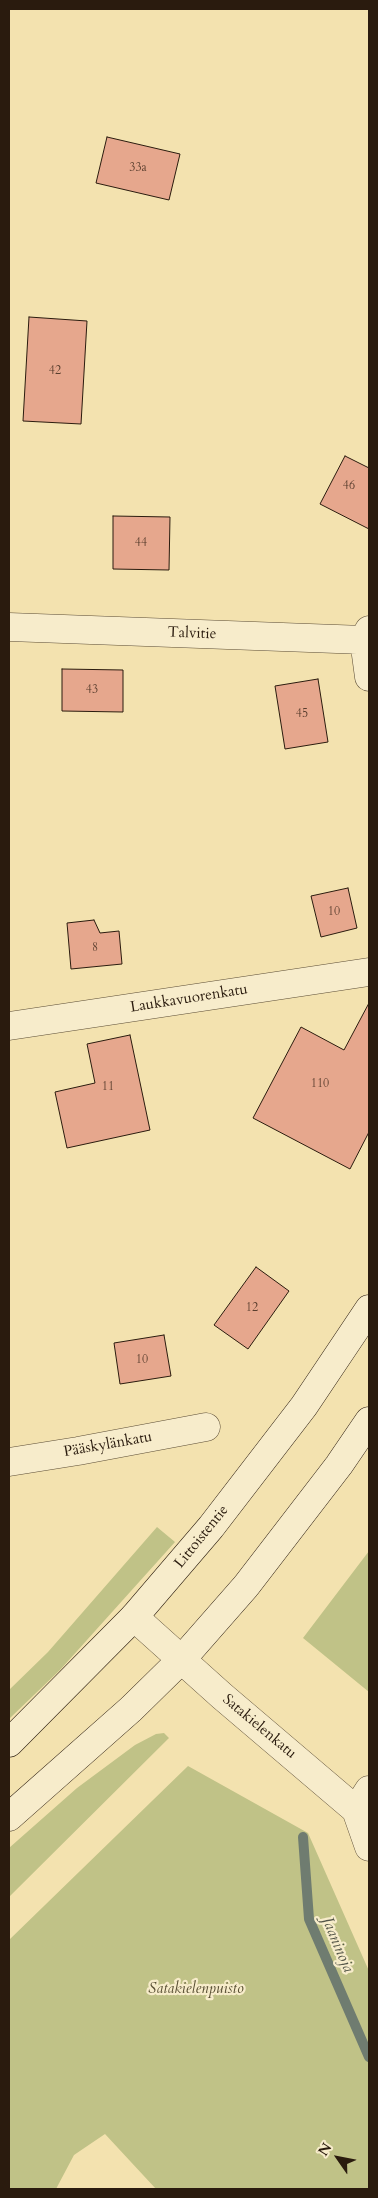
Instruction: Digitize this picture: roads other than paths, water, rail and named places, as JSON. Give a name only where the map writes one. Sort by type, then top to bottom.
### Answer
[{"type":"street","name":"Talvitie","points":[[9,627],[366,635]]},
{"type":"street","points":[[366,635],[369,677]]},
{"type":"street","name":"Laukkavuorenkatu","points":[[9,1026],[369,972]]},
{"type":"street","name":"Littoistentie","points":[[9,1743],[134,1617],[212,1527],[304,1406],[369,1309]]},
{"type":"street","points":[[9,1817],[131,1709],[182,1659],[246,1586],[339,1465],[369,1421]]},
{"type":"street","name":"Pääskylänkatu","points":[[9,1462],[206,1427]]},
{"type":"street","name":"Satakielenkatu","points":[[134,1617],[182,1659],[363,1800],[369,1847]]},
{"type":"waterway","name":"Jaaninoja","points":[[303,1837],[309,1919],[369,2057]]},
{"type":"park label","name":"Satakielenpuisto","points":[[196,1990]]}]
